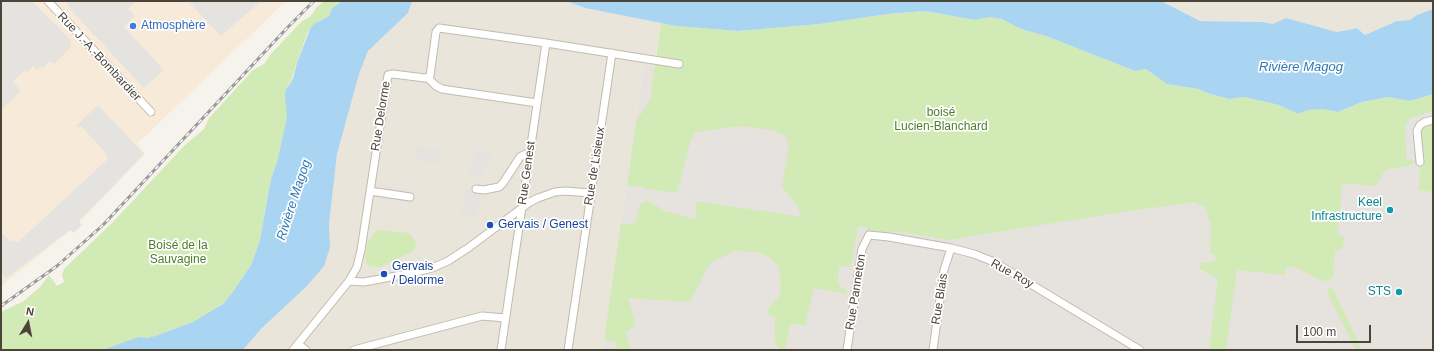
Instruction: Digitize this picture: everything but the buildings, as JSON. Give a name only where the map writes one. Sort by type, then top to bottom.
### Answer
[{"type":"street","name":"Rue J.-A.-Bombardier","points":[[48,1],[151,112]]},
{"type":"street","points":[[537,103],[442,89],[436,86],[428,78],[431,73],[436,32],[439,28],[679,64]]},
{"type":"street","name":"Rue Genest","points":[[501,350],[546,43]]},
{"type":"street","name":"Rue de Lisieux","points":[[568,350],[612,53]]},
{"type":"street","name":"Rue Delorme","points":[[296,347],[355,273],[359,260],[388,75],[393,74],[428,78]]},
{"type":"street","points":[[1420,162],[1417,131],[1420,125],[1433,120]]},
{"type":"street","points":[[476,189],[484,190],[499,187],[504,183],[520,157],[526,154],[530,155]]},
{"type":"street","points":[[370,191],[410,196]]},
{"type":"street","points":[[349,281],[364,282],[432,268],[448,261],[468,248],[538,198],[555,192],[575,191],[591,193]]},
{"type":"street","name":"Rue Roy","points":[[869,235],[951,248],[974,254],[994,262],[1140,350]]},
{"type":"street","name":"Rue Panneton","points":[[847,350],[862,249],[869,235]]},
{"type":"street","name":"Rue Blais","points":[[932,350],[944,270],[951,248]]},
{"type":"street","points":[[354,350],[482,316],[506,318]]},
{"type":"street","points":[[296,347],[306,350]]},
{"type":"shaded area","points":[[1,1],[286,1],[137,144],[145,154],[76,226],[1,286]]},
{"type":"shaded area","points":[[1,1],[32,1],[72,41],[69,44],[72,46],[54,64],[50,61],[42,69],[41,67],[37,70],[33,66],[27,72],[25,70],[13,82],[21,91],[1,110]]},
{"type":"shaded area","points":[[66,1],[137,1],[128,9],[135,16],[124,27],[164,70],[144,88],[70,9]]},
{"type":"shaded area","points":[[188,1],[261,1],[221,36]]},
{"type":"shaded area","points":[[412,1],[566,1],[585,8],[661,23],[654,67],[644,66],[603,350],[243,350],[261,329],[306,287],[330,247],[329,224],[337,154],[358,76],[368,51],[408,13]]},
{"type":"shaded area","points":[[1161,1],[1433,1],[1433,9],[1417,15],[1410,20],[1397,21],[1365,35],[1357,28],[1337,32],[1286,18],[1273,24],[1263,22],[1200,21]]},
{"type":"shaded area","points":[[644,65],[823,92],[1433,120],[1433,350],[603,350]]},
{"type":"shaded area","points":[[98,105],[144,154],[79,221],[82,225],[74,233],[70,230],[6,278],[1,273],[1,232],[11,242],[14,240],[17,243],[108,159],[105,155],[106,153],[81,126],[78,128],[76,126]]},
{"type":"shaded area","points":[[1433,111],[1433,120],[1420,125],[1420,162],[1407,160],[1405,129],[1407,122],[1411,118]]},
{"type":"shaded area","points":[[707,132],[785,145],[778,187],[762,193],[744,196],[726,196],[709,192],[707,203],[696,201]]},
{"type":"shaded area","points":[[416,146],[441,150],[439,163],[414,160]]},
{"type":"shaded area","points":[[479,148],[492,154],[482,176],[477,174],[474,180],[466,176]]},
{"type":"shaded area","points":[[386,186],[414,190],[412,204],[378,199],[380,190],[386,191]]},
{"type":"shaded area","points":[[467,189],[482,193],[475,218],[460,213]]},
{"type":"green space","name":"Boisé de la Sauvagine","points":[[324,1],[343,1],[332,8],[329,16],[319,21],[307,34],[289,86],[287,117],[277,162],[271,179],[260,240],[251,265],[227,300],[193,322],[155,336],[139,338],[102,350],[1,350],[1,312],[24,301],[40,287],[49,275],[57,286],[64,282],[62,275],[64,269],[113,222],[184,146],[204,129],[209,118],[253,70],[264,64],[270,55],[302,21],[310,17],[317,7]]},
{"type":"green space","name":"boisé Lucien-Blanchard","points":[[925,11],[975,20],[990,17],[1004,19],[1021,29],[1046,36],[1135,71],[1146,69],[1167,84],[1198,89],[1229,99],[1244,97],[1279,105],[1298,114],[1307,110],[1323,109],[1338,112],[1362,102],[1388,97],[1410,101],[1433,94],[1433,192],[1419,190],[1420,162],[1398,168],[1386,169],[1375,186],[1342,183],[1338,235],[1344,237],[1343,248],[1335,251],[1333,277],[1329,280],[1322,281],[1295,267],[1286,267],[1285,275],[1237,270],[1226,350],[1209,350],[1218,279],[1200,269],[1201,263],[1214,262],[1217,256],[1210,253],[1211,226],[1205,207],[1194,202],[949,240],[895,231],[869,235],[866,226],[858,227],[851,267],[839,266],[838,282],[841,287],[847,291],[847,294],[814,288],[805,326],[795,324],[790,325],[785,350],[780,350],[775,341],[775,317],[768,315],[767,310],[779,297],[781,282],[778,266],[769,257],[758,252],[735,251],[710,263],[690,302],[628,298],[636,325],[626,332],[630,350],[617,350],[615,341],[604,340],[621,223],[630,224],[636,222],[640,205],[646,201],[664,211],[696,219],[696,201],[802,217],[796,204],[782,187],[789,145],[785,135],[772,130],[740,126],[696,132],[691,139],[677,193],[627,185],[636,122],[650,100],[661,23],[676,26],[738,31],[820,24],[888,14]]},
{"type":"green space","points":[[380,230],[409,233],[415,241],[416,247],[412,252],[380,267],[369,266],[366,262],[368,242],[375,232]]},
{"type":"green space","points":[[1332,287],[1361,348],[1366,350],[1356,350],[1328,294],[1328,289]]},
{"type":"water","name":"Rivière Magog","points":[[343,1],[412,1],[408,13],[368,51],[359,74],[337,154],[329,224],[330,247],[324,266],[306,287],[261,329],[243,350],[102,350],[139,337],[147,338],[155,336],[193,322],[223,304],[232,293],[251,265],[260,240],[271,179],[277,162],[287,117],[285,96],[286,89],[293,78],[310,29],[314,24],[329,16],[332,8]]},
{"type":"water","name":"Rivière Magog","points":[[566,1],[1161,1],[1200,21],[1263,22],[1273,24],[1286,18],[1337,32],[1357,28],[1365,35],[1397,21],[1410,20],[1417,15],[1433,9],[1433,94],[1410,101],[1388,97],[1362,102],[1338,112],[1323,109],[1308,110],[1298,114],[1279,105],[1244,97],[1229,99],[1198,89],[1167,84],[1146,69],[1135,71],[1046,36],[1021,29],[1002,19],[990,17],[975,20],[925,11],[888,14],[820,24],[738,31],[676,26],[585,8]]},
{"type":"railway","points":[[1,306],[57,266],[103,225],[314,1]]},
{"type":"place","name":"Atmosphère","points":[[133,26]]},
{"type":"place","name":"Keel Infrastructure","points":[[1390,210]]},
{"type":"place","name":"Gervais / Genest","points":[[490,225]]},
{"type":"place","name":"Gervais / Delorme","points":[[384,274]]},
{"type":"place","name":"STS","points":[[1399,292]]}]
